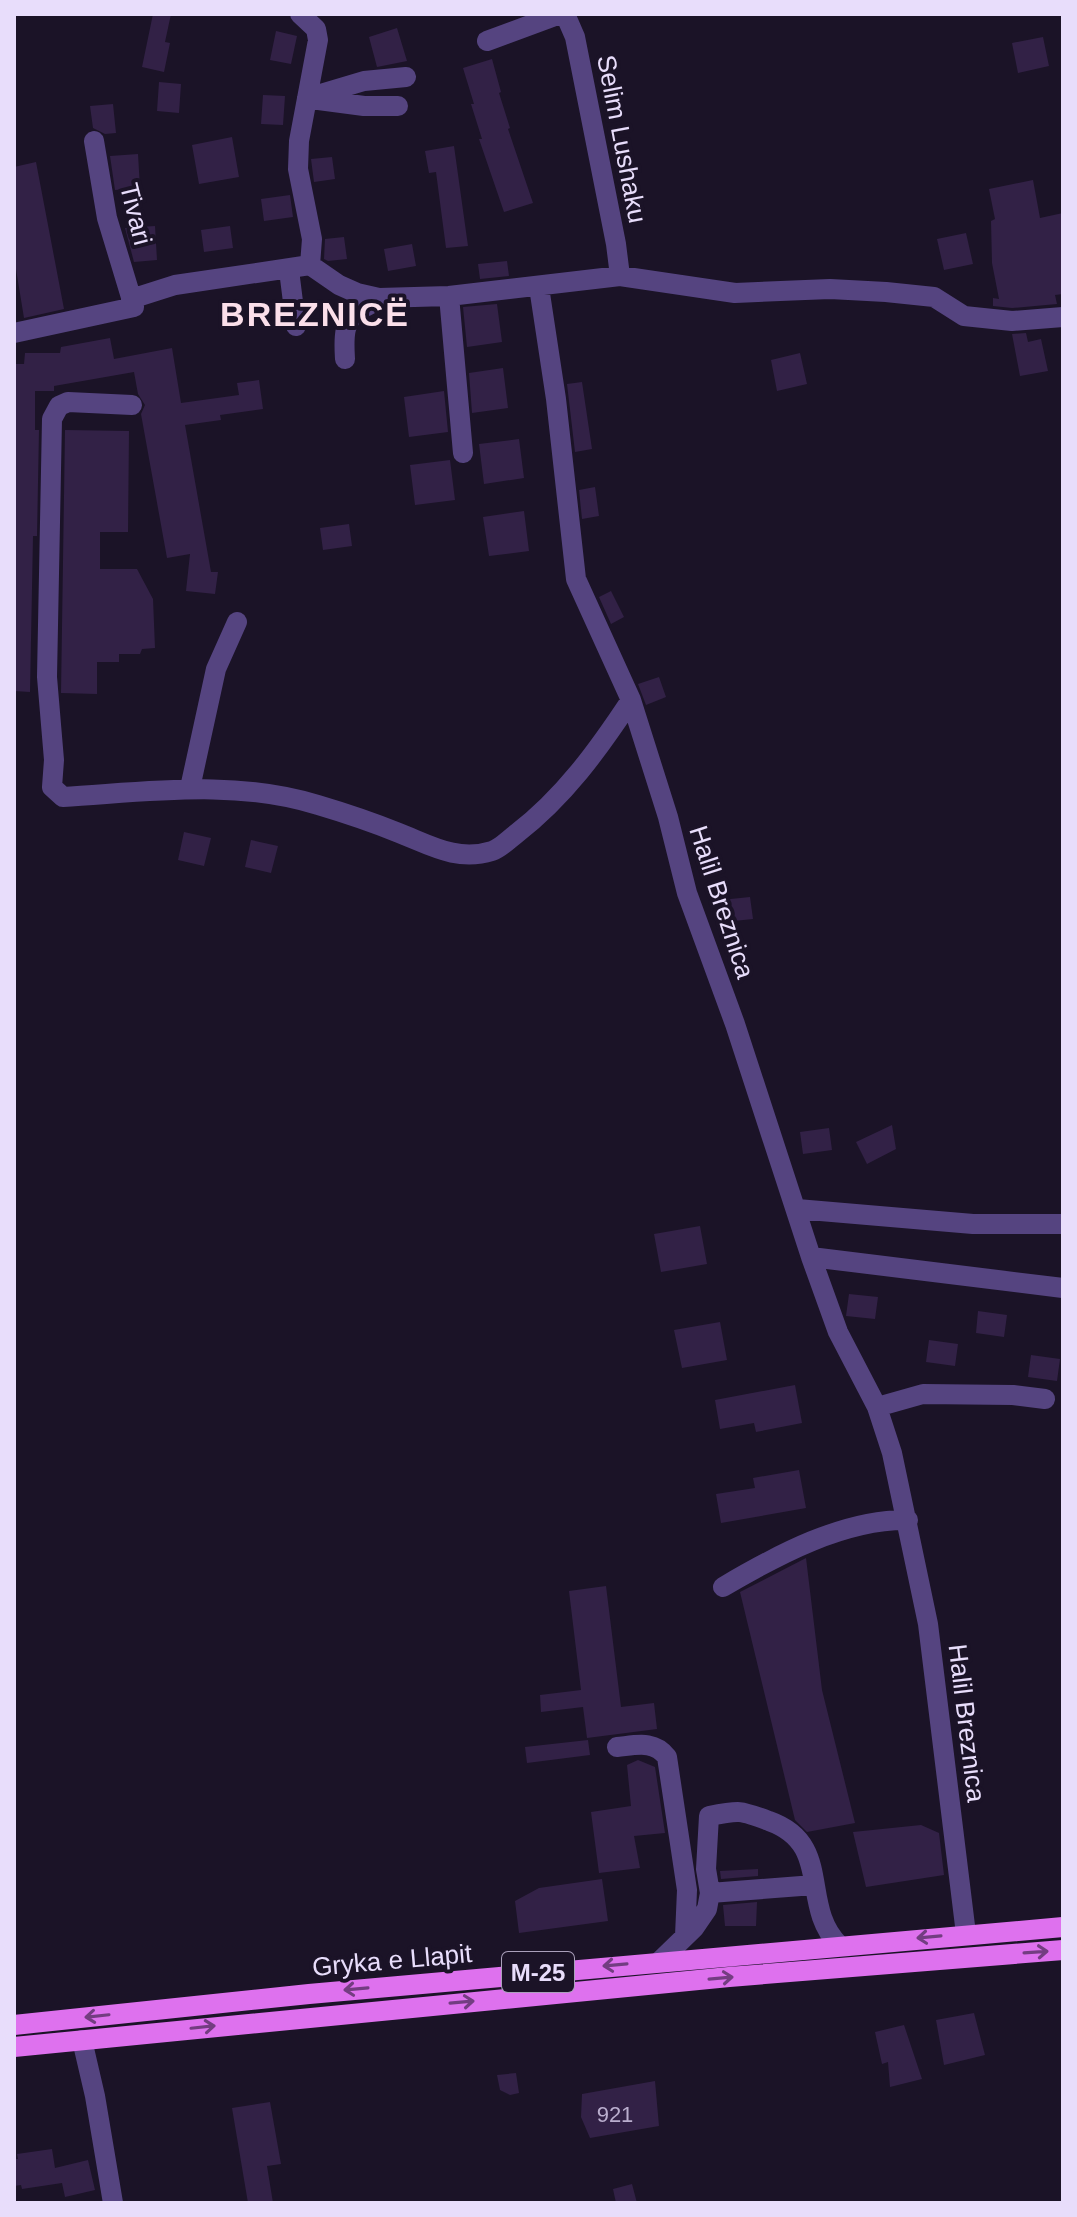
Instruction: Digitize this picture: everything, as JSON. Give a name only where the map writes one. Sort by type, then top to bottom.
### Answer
[{"type":"main road","name":"Gryka e Llapit","points":[[14,2025],[324,1992],[1063,1927]]},
{"type":"main road","name":"Gryka e Llapit","points":[[14,2047],[698,1980],[1063,1950]]},
{"type":"street","points":[[296,326],[300,268],[312,239],[298,169],[299,141],[318,40],[316,29],[300,14]]},
{"type":"street","name":"Selim Lushaku","points":[[487,41],[563,14],[578,52],[620,276]]},
{"type":"street","points":[[307,98],[364,81],[406,77]]},
{"type":"street","points":[[307,98],[337,104],[398,106]]},
{"type":"street","name":"Tivari","points":[[94,141],[107,218],[131,299]]},
{"type":"street","points":[[14,333],[134,307],[131,299],[175,285],[300,268],[348,289],[379,298],[449,296],[620,276],[735,293],[830,289],[934,297],[964,316],[1012,321],[1063,317]]},
{"type":"street","name":"Halil Breznica","points":[[539,287],[556,399],[576,579],[631,700],[668,817],[687,893],[735,1024],[811,1257],[838,1332],[877,1407],[892,1453],[928,1624],[966,1934]]},
{"type":"street","points":[[449,296],[463,453]]},
{"type":"street","points":[[345,359],[343,338],[349,320],[379,298]]},
{"type":"street","points":[[132,405],[68,402],[59,406],[52,419],[47,677],[54,760],[52,787],[63,797],[190,788],[255,791],[315,804],[398,832],[444,853],[471,855],[495,850],[542,813],[602,744],[631,700]]},
{"type":"street","points":[[190,788],[216,669],[237,622]]},
{"type":"street","points":[[797,1209],[973,1224],[1063,1224]]},
{"type":"street","points":[[811,1257],[1063,1288]]},
{"type":"street","points":[[877,1407],[923,1394],[1013,1395],[1045,1399]]},
{"type":"street","points":[[723,1587],[790,1550],[863,1525],[908,1520]]},
{"type":"street","points":[[617,1747],[649,1744],[660,1747],[667,1757],[687,1890],[685,1936]]},
{"type":"street","points":[[660,1961],[707,1909],[710,1893],[706,1869],[709,1816],[740,1810],[781,1825],[800,1839],[809,1853],[814,1885],[829,1934],[839,1945]]},
{"type":"street","points":[[710,1893],[814,1885]]},
{"type":"street","points":[[82,2040],[113,2203]]},
{"type":"building","points":[[153,14],[171,14],[165,42],[170,43],[164,72],[142,67]]},
{"type":"building","points":[[397,28],[407,61],[377,67],[369,37]]},
{"type":"building","points":[[276,31],[297,36],[291,64],[270,60]]},
{"type":"building","points":[[1043,37],[1049,66],[1018,73],[1012,43]]},
{"type":"building","points":[[492,59],[508,129],[533,203],[504,212],[479,139],[482,139],[463,68]]},
{"type":"building","points":[[159,82],[181,84],[179,113],[157,111]]},
{"type":"building","points":[[263,95],[285,96],[283,125],[261,124]]},
{"type":"building","points":[[113,104],[116,133],[105,134],[93,128],[90,106]]},
{"type":"building","points":[[232,137],[239,177],[199,184],[192,145]]},
{"type":"building","points":[[454,146],[468,246],[446,248],[436,172],[429,173],[425,151]]},
{"type":"building","points":[[138,154],[140,188],[115,190],[110,156]]},
{"type":"building","points":[[332,157],[335,179],[314,182],[311,159]]},
{"type":"building","points":[[36,162],[64,309],[24,318],[14,257],[14,167]]},
{"type":"building","points":[[1033,180],[1040,218],[1063,213],[1063,294],[1055,295],[1057,304],[1012,308],[993,306],[993,298],[999,299],[992,263],[991,221],[995,219],[989,189]]},
{"type":"building","points":[[290,195],[293,217],[264,221],[261,199]]},
{"type":"building","points":[[155,226],[157,260],[134,262],[125,228]]},
{"type":"building","points":[[230,226],[233,248],[204,252],[201,230]]},
{"type":"building","points":[[966,233],[973,264],[944,270],[937,239]]},
{"type":"building","points":[[344,237],[347,259],[324,259],[325,239]]},
{"type":"building","points":[[412,244],[416,266],[388,271],[384,249]]},
{"type":"building","points":[[507,261],[509,276],[480,279],[478,264]]},
{"type":"building","points":[[497,304],[502,342],[467,347],[463,307]]},
{"type":"building","points":[[1026,333],[1028,342],[1041,339],[1048,371],[1020,376],[1012,334]]},
{"type":"building","points":[[110,338],[114,359],[172,348],[181,403],[239,395],[237,383],[259,380],[263,409],[220,415],[221,420],[185,425],[211,572],[218,572],[215,594],[186,591],[190,554],[167,558],[141,414],[145,405],[138,394],[134,372],[54,386],[54,391],[35,391],[35,430],[39,430],[30,692],[14,691],[14,364],[24,364],[25,353],[60,353],[61,347]]},
{"type":"building","points":[[800,353],[807,384],[777,391],[771,360]]},
{"type":"building","points":[[503,368],[508,408],[472,413],[469,373]]},
{"type":"building","points":[[582,382],[592,449],[575,452],[567,384]]},
{"type":"building","points":[[444,391],[448,432],[409,437],[404,397]]},
{"type":"building","points":[[65,430],[129,431],[128,532],[100,532],[100,569],[137,569],[153,599],[155,648],[142,649],[140,654],[119,654],[119,662],[97,662],[97,694],[61,693]]},
{"type":"building","points":[[519,439],[524,478],[484,484],[479,444]]},
{"type":"building","points":[[450,460],[455,500],[415,505],[410,465]]},
{"type":"building","points":[[595,487],[599,516],[582,519],[579,490]]},
{"type":"building","points":[[524,511],[529,551],[489,556],[483,517]]},
{"type":"building","points":[[349,524],[352,546],[323,550],[320,528]]},
{"type":"building","points":[[611,591],[624,617],[611,624],[599,597]]},
{"type":"building","points":[[659,677],[666,697],[646,705],[638,684]]},
{"type":"building","points":[[184,832],[211,838],[204,866],[178,860]]},
{"type":"building","points":[[251,840],[278,846],[271,873],[245,867]]},
{"type":"building","points":[[750,897],[753,919],[724,922],[721,900]]},
{"type":"building","points":[[892,1125],[896,1149],[867,1164],[856,1142]]},
{"type":"building","points":[[829,1128],[832,1150],[803,1154],[800,1132]]},
{"type":"building","points":[[700,1226],[707,1264],[661,1272],[654,1234]]},
{"type":"building","points":[[849,1294],[878,1297],[875,1319],[846,1316]]},
{"type":"building","points":[[978,1311],[1007,1315],[1004,1337],[976,1333]]},
{"type":"building","points":[[720,1322],[727,1360],[682,1368],[674,1330]]},
{"type":"building","points":[[929,1340],[958,1344],[955,1366],[926,1362]]},
{"type":"building","points":[[1031,1355],[1060,1359],[1057,1381],[1028,1377]]},
{"type":"building","points":[[795,1385],[802,1423],[756,1432],[754,1423],[720,1429],[715,1400]]},
{"type":"building","points":[[799,1470],[806,1508],[721,1523],[716,1494],[755,1488],[753,1478]]},
{"type":"building","points":[[806,1558],[822,1690],[855,1823],[807,1832],[795,1820],[740,1592]]},
{"type":"building","points":[[606,1586],[621,1707],[654,1703],[657,1729],[587,1738],[583,1707],[541,1712],[540,1695],[581,1690],[569,1591]]},
{"type":"building","points":[[588,1740],[590,1755],[527,1763],[525,1747]]},
{"type":"building","points":[[638,1760],[655,1767],[665,1833],[634,1836],[640,1868],[599,1873],[591,1812],[631,1806],[627,1765]]},
{"type":"building","points":[[921,1825],[939,1833],[944,1875],[866,1887],[853,1832]]},
{"type":"building","points":[[758,1869],[758,1876],[721,1879],[720,1871]]},
{"type":"building","points":[[602,1879],[608,1921],[519,1933],[515,1901],[539,1888]]},
{"type":"building","points":[[757,1902],[756,1926],[725,1926],[723,1905]]},
{"type":"building","points":[[974,2013],[985,2055],[944,2065],[936,2020]]},
{"type":"building","points":[[904,2025],[922,2079],[890,2087],[888,2062],[882,2064],[875,2032]]},
{"type":"building","points":[[516,2073],[519,2093],[510,2095],[500,2090],[497,2075]]},
{"type":"building","points":[[655,2081],[659,2126],[590,2138],[581,2117],[582,2094]]},
{"type":"building","points":[[270,2102],[281,2164],[267,2166],[273,2203],[248,2203],[232,2108]]},
{"type":"building","points":[[52,2149],[55,2168],[88,2160],[95,2190],[65,2197],[62,2183],[22,2189],[21,2185],[14,2186],[14,2159],[18,2159],[17,2154]]},
{"type":"building","points":[[632,2184],[637,2203],[616,2203],[613,2189]]},
{"type":"district","name":"BREZNICË","points":[[315,314]]}]
